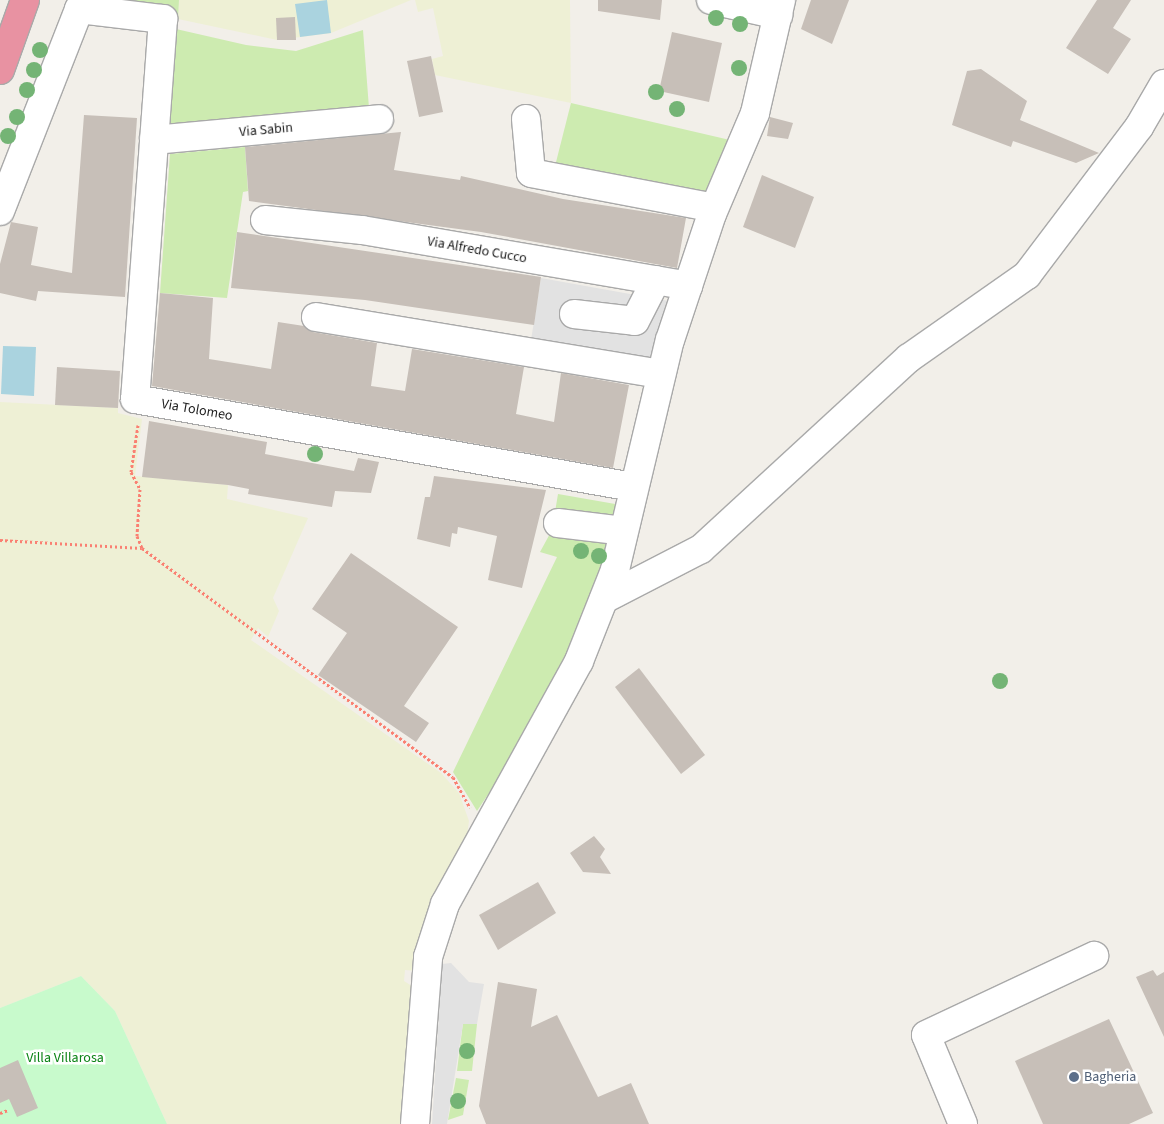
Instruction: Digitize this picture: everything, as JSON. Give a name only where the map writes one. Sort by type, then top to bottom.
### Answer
[{"type":"highway","points":[[0,70],[25,0]]},
{"type":"street","points":[[415,1124],[428,957],[445,904],[579,661],[604,600],[624,532],[661,374],[688,286],[714,208],[755,112],[780,8],[711,0]]},
{"type":"street","name":"Via Tolomeo","points":[[0,211],[79,9],[163,19],[136,399],[634,488]]},
{"type":"street","points":[[604,600],[701,549],[909,358],[1027,275],[1152,124],[1164,84]]},
{"type":"street","points":[[526,119],[531,173],[714,208]]},
{"type":"street","name":"Via Sabin","points":[[154,140],[378,120]]},
{"type":"street","name":"Via Alfredo Cucco","points":[[265,220],[362,230],[688,286]]},
{"type":"street","points":[[574,314],[635,321],[656,280]]},
{"type":"street","points":[[316,317],[661,374]]},
{"type":"street","points":[[558,523],[624,532]]},
{"type":"street","points":[[963,1124],[926,1035],[1094,956]]},
{"type":"path","points":[[142,400],[131,472],[140,489],[137,536],[142,548],[453,777],[481,836]]},
{"type":"path","points":[[0,540],[142,548]]},
{"type":"path","points":[[0,1113],[8,1110]]},
{"type":"green space","points":[[73,0],[179,0],[178,19],[79,6]]},
{"type":"green space","points":[[179,0],[411,0],[331,33],[277,40],[178,19]]},
{"type":"green space","points":[[415,0],[570,0],[571,103],[435,75],[432,59],[443,56],[433,8],[418,12]]},
{"type":"green space","points":[[176,29],[246,45],[296,51],[363,30],[369,108],[169,126]]},
{"type":"green space","points":[[571,103],[730,140],[707,199],[554,170]]},
{"type":"green space","points":[[245,147],[248,191],[243,192],[227,298],[160,293],[170,154]]},
{"type":"green space","points":[[0,402],[118,408],[118,413],[142,419],[135,476],[228,485],[227,499],[308,518],[273,598],[279,611],[268,637],[258,628],[251,640],[441,773],[459,793],[469,821],[467,836],[423,932],[417,971],[405,970],[404,981],[415,988],[406,1124],[167,1124],[115,1011],[81,976],[0,1008]]},
{"type":"green space","points":[[558,494],[621,505],[588,622],[519,748],[477,811],[453,772],[557,557],[540,552],[552,530]]},
{"type":"green space","name":"Villa Villarosa","points":[[81,976],[115,1011],[167,1124],[0,1124],[0,1008]]},
{"type":"green space","points":[[463,1023],[477,1024],[472,1071],[457,1071]]},
{"type":"green space","points":[[456,1078],[469,1080],[463,1115],[448,1120]]},
{"type":"shaded area","points":[[541,278],[669,301],[650,360],[531,340]]},
{"type":"shaded area","points":[[451,963],[469,982],[484,984],[477,1024],[463,1024],[447,1124],[432,1124],[442,964]]},
{"type":"water","points":[[327,0],[331,33],[300,37],[295,4]]},
{"type":"water","points":[[3,346],[36,347],[34,396],[1,394]]},
{"type":"building","points":[[598,0],[662,0],[660,20],[598,11]]},
{"type":"building","points":[[811,0],[849,0],[832,44],[801,29]]},
{"type":"building","points":[[1097,0],[1131,0],[1113,28],[1131,39],[1108,74],[1066,48]]},
{"type":"building","points":[[295,17],[296,40],[277,40],[276,18]]},
{"type":"building","points":[[672,32],[722,43],[709,102],[659,91]]},
{"type":"building","points":[[431,56],[443,112],[419,117],[407,61]]},
{"type":"building","points":[[981,69],[1027,101],[1020,120],[1099,153],[1076,163],[1013,141],[1011,147],[952,125],[967,71]]},
{"type":"building","points":[[84,115],[137,118],[125,297],[38,291],[36,301],[0,293],[0,264],[11,222],[38,227],[31,265],[72,273]]},
{"type":"building","points":[[770,117],[793,123],[788,139],[767,136]]},
{"type":"building","points":[[401,132],[394,170],[460,180],[461,176],[563,199],[686,218],[677,268],[481,232],[249,201],[245,147]]},
{"type":"building","points":[[762,175],[814,197],[795,248],[743,227]]},
{"type":"building","points":[[237,232],[541,277],[534,325],[365,300],[231,288]]},
{"type":"building","points":[[160,293],[213,298],[209,359],[271,369],[278,322],[304,326],[313,332],[377,343],[371,386],[405,391],[412,349],[524,367],[516,414],[554,422],[561,373],[629,385],[613,468],[152,386]]},
{"type":"building","points":[[57,367],[120,371],[118,408],[55,405]]},
{"type":"building","points":[[149,421],[267,442],[265,454],[354,471],[358,458],[379,462],[371,493],[335,491],[332,507],[248,494],[249,489],[228,485],[142,477]]},
{"type":"building","points":[[434,476],[546,490],[522,588],[488,580],[497,536],[458,527],[457,534],[452,533],[450,547],[417,539],[425,497],[430,497]]},
{"type":"building","points":[[351,553],[458,627],[404,706],[429,723],[416,742],[318,675],[347,633],[312,609]]},
{"type":"building","points":[[639,668],[705,755],[681,774],[615,687]]},
{"type":"building","points":[[594,836],[605,849],[600,857],[611,874],[583,872],[570,853]]},
{"type":"building","points":[[538,882],[556,913],[498,950],[479,915]]},
{"type":"building","points":[[1153,970],[1157,976],[1164,972],[1164,1037],[1136,977]]},
{"type":"building","points":[[498,982],[537,989],[531,1027],[557,1015],[598,1097],[631,1083],[649,1124],[486,1124],[479,1106]]},
{"type":"building","points":[[1109,1019],[1153,1113],[1129,1124],[1043,1124],[1015,1061]]},
{"type":"building","points":[[18,1060],[38,1108],[17,1117],[9,1099],[0,1103],[0,1068]]},
{"type":"place","name":"Bagheria","points":[[1074,1077]]}]
